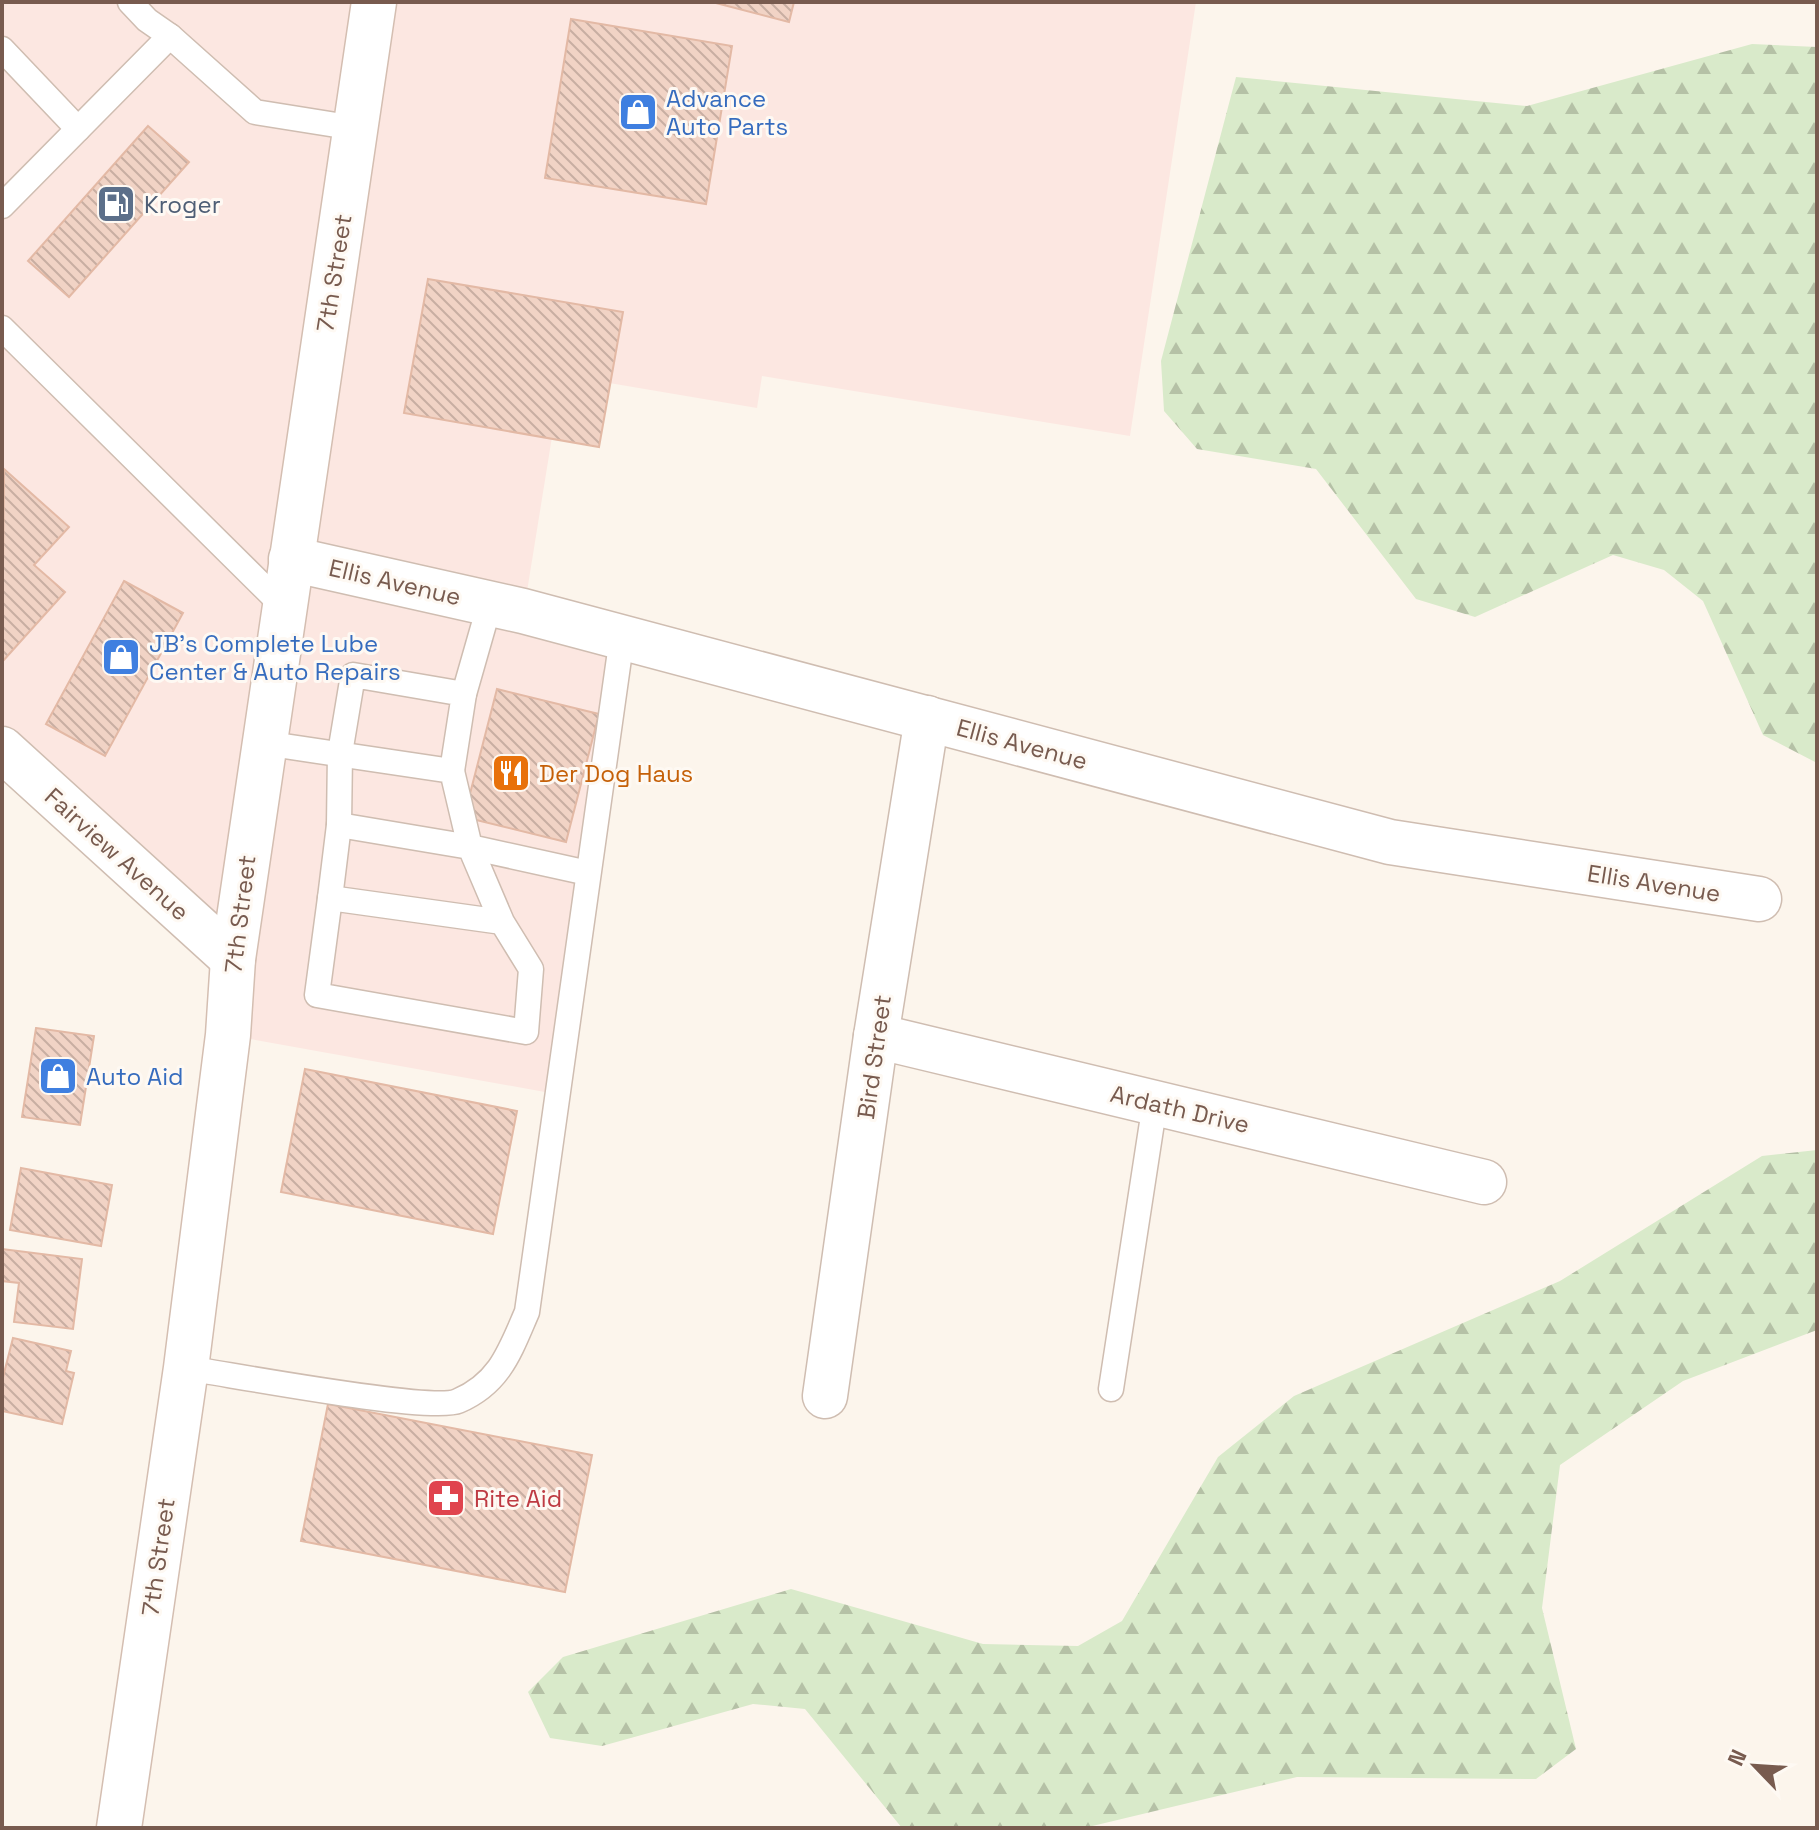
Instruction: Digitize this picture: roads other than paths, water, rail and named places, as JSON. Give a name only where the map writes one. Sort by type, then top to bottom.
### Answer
[{"type":"street","name":"7th Street","points":[[119,1828],[186,1368],[228,1035],[233,959],[374,2]]},
{"type":"street","name":"Ellis Avenue","points":[[291,559],[490,603],[1390,842],[1759,899]]},
{"type":"street","name":"Bird Street","points":[[825,1396],[876,1036],[927,718]]},
{"type":"street","name":"Fairview Avenue","points":[[2,749],[233,959]]},
{"type":"street","name":"Ardath Drive","points":[[876,1036],[1484,1182]]},
{"type":"lane","points":[[130,2],[255,112],[355,128]]},
{"type":"lane","points":[[2,206],[170,36]]},
{"type":"lane","points":[[2,49],[78,129]]},
{"type":"lane","points":[[2,328],[284,607]]},
{"type":"lane","points":[[464,694],[353,675],[340,753],[339,825],[317,995],[526,1032],[531,969],[502,922],[470,847],[452,771],[464,694],[490,603]]},
{"type":"lane","points":[[186,1368],[412,1402],[456,1403],[500,1372],[527,1312],[622,637]]},
{"type":"lane","points":[[264,743],[452,771]]},
{"type":"lane","points":[[339,825],[470,847],[588,873]]},
{"type":"lane","points":[[330,898],[502,922]]},
{"type":"lane","points":[[1111,1389],[1155,1103]]},
{"type":"place","name":"Advance Auto Parts","points":[[638,112]]},
{"type":"place","name":"Kroger","points":[[116,204]]},
{"type":"place","name":"JB's Complete Lube Center & Auto Repairs","points":[[121,657]]},
{"type":"place","name":"Der Dog Haus","points":[[511,773]]},
{"type":"place","name":"Auto Aid","points":[[58,1076]]},
{"type":"place","name":"Rite Aid","points":[[446,1498]]}]
